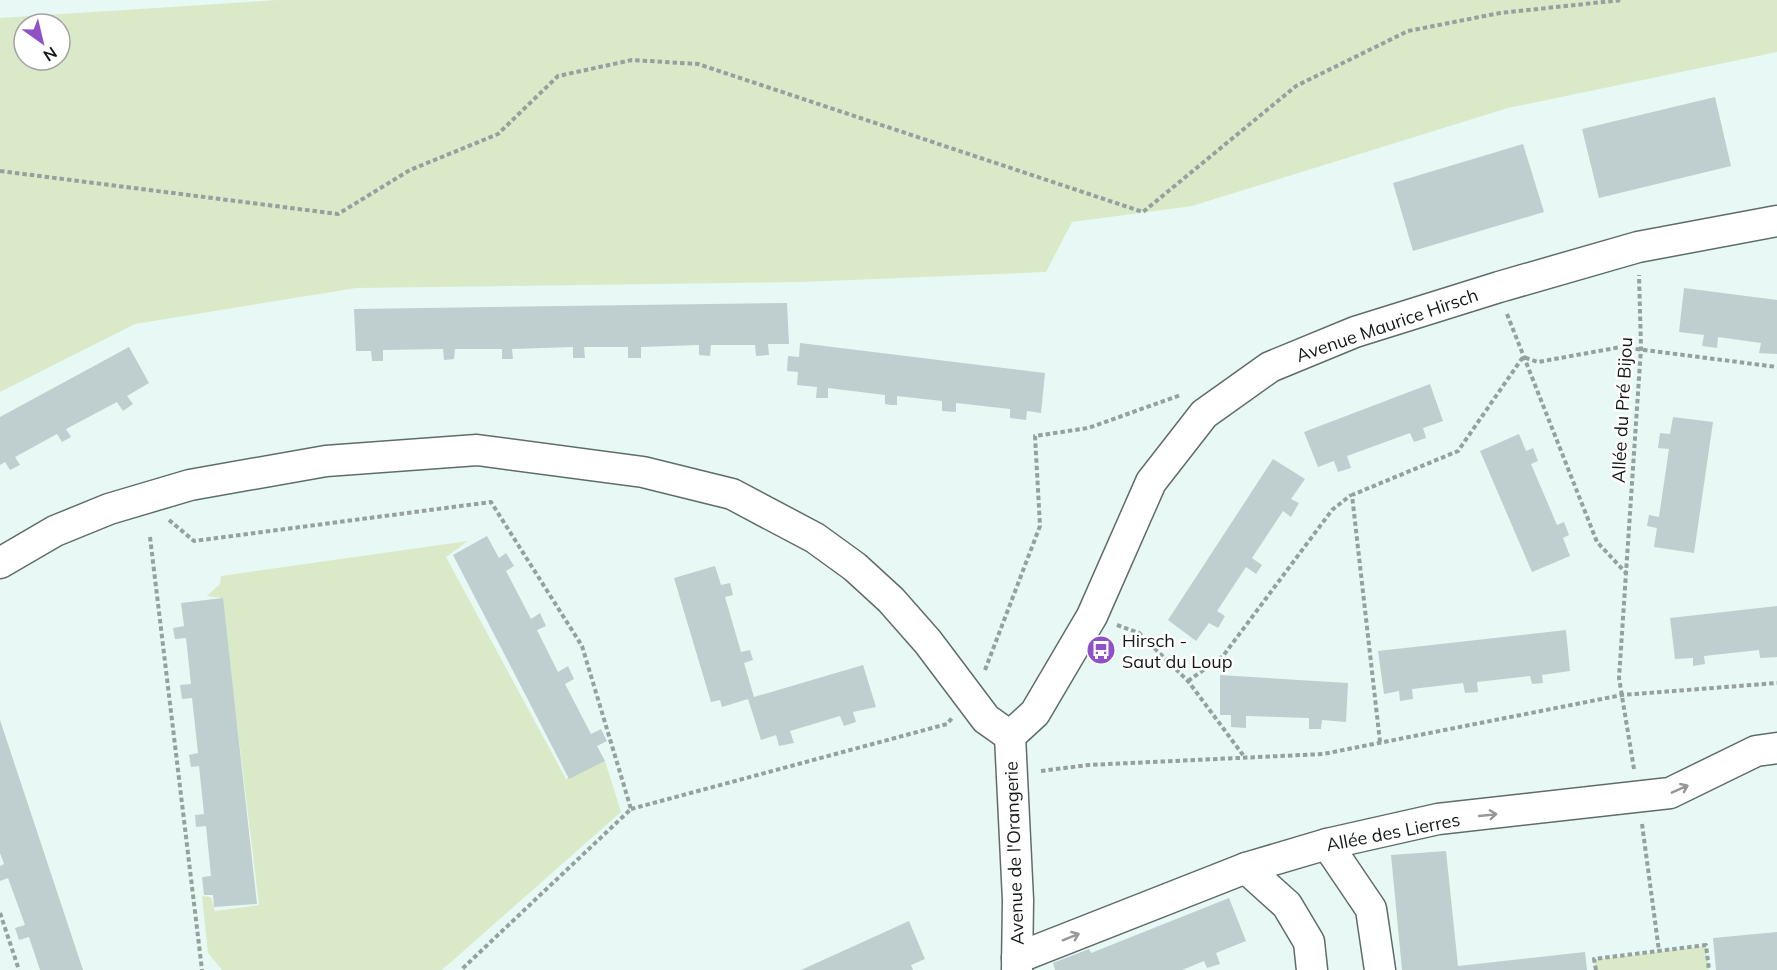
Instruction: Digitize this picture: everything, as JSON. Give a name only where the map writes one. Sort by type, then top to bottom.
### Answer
[{"type":"street","name":"Avenue Maurice Hirsch","points":[[1010,736],[1035,712],[1092,616],[1151,482],[1204,414],[1269,367],[1356,332],[1498,287],[1638,247],[1777,221]]},
{"type":"street","points":[[0,563],[55,531],[109,509],[190,485],[326,461],[477,450],[619,469],[732,494],[815,538],[855,567],[891,600],[928,642],[986,719],[1010,736]]},
{"type":"street","name":"Avenue de l'Orangerie","points":[[1010,736],[1013,774],[1016,967]]},
{"type":"street","name":"Allée des Lierres","points":[[1016,967],[1246,868],[1327,844],[1438,819],[1670,793],[1756,751],[1777,748]]},
{"type":"street","points":[[1327,844],[1371,909],[1380,970]]},
{"type":"street","points":[[1246,868],[1287,905],[1309,942],[1312,970]]},
{"type":"path","points":[[0,171],[338,214],[410,170],[498,134],[558,76],[632,60],[698,63],[1143,212],[1296,86],[1408,31],[1500,14],[1622,0]]},
{"type":"path","name":"Allée du Pré Bijou","points":[[1638,247],[1641,348],[1619,678],[1659,951]]},
{"type":"path","points":[[1498,287],[1523,357],[1597,542],[1626,573]]},
{"type":"path","points":[[1523,357],[1538,362],[1621,346],[1777,367]]},
{"type":"path","points":[[1188,681],[1222,656],[1332,510],[1352,495],[1458,451],[1523,357]]},
{"type":"path","points":[[460,970],[632,809],[947,724],[970,696],[986,667],[1041,526],[1035,436],[1088,428],[1186,393]]},
{"type":"path","points":[[1352,495],[1380,742]]},
{"type":"path","points":[[162,514],[194,542],[491,502],[582,645],[632,809]]},
{"type":"path","points":[[150,537],[202,970]]},
{"type":"path","points":[[1092,616],[1139,633],[1188,681],[1244,756]]},
{"type":"path","points":[[1013,774],[1088,765],[1323,754],[1622,695],[1777,683]]},
{"type":"path","points":[[0,913],[19,970]]},
{"type":"path","points":[[1596,970],[1594,960],[1706,945],[1709,970]]},
{"type":"green space","points":[[278,0],[1777,0],[1777,52],[1508,108],[1192,206],[1072,222],[1046,272],[801,282],[356,288],[135,324],[0,392],[0,18],[12,17],[12,72],[72,72],[72,13]]},
{"type":"green space","points":[[468,541],[446,557],[566,779],[605,761],[621,812],[442,970],[222,970],[208,953],[202,896],[211,897],[215,911],[259,905],[222,598],[207,596],[220,584],[221,576]]},
{"type":"green space","points":[[1706,946],[1709,970],[1595,970],[1594,960]]},
{"type":"building","points":[[1715,97],[1731,166],[1599,198],[1582,129]]},
{"type":"building","points":[[1523,144],[1544,212],[1413,251],[1393,183]]},
{"type":"building","points":[[1684,288],[1777,300],[1777,354],[1759,353],[1761,343],[1718,337],[1717,348],[1702,346],[1704,335],[1679,332]]},
{"type":"building","points":[[787,303],[789,344],[768,344],[769,355],[756,356],[755,345],[711,345],[710,356],[699,355],[699,345],[641,347],[641,358],[628,358],[628,347],[584,347],[585,358],[573,358],[573,347],[512,349],[513,359],[502,359],[502,349],[455,349],[454,359],[444,360],[443,349],[383,350],[383,361],[372,361],[371,351],[356,351],[354,309]]},
{"type":"building","points":[[800,343],[1045,373],[1041,413],[1027,411],[1026,420],[1010,418],[1010,409],[956,403],[956,412],[942,411],[942,401],[897,396],[897,405],[891,405],[885,404],[885,395],[828,388],[828,398],[816,398],[817,387],[797,385],[798,372],[787,371],[788,356],[799,357]]},
{"type":"building","points":[[129,347],[149,383],[127,396],[133,404],[123,411],[117,402],[66,429],[71,437],[62,442],[57,434],[15,457],[20,465],[10,470],[5,462],[0,465],[0,417]]},
{"type":"building","points":[[1430,384],[1443,421],[1423,428],[1426,438],[1414,442],[1410,433],[1347,456],[1351,468],[1338,472],[1334,461],[1318,467],[1304,432]]},
{"type":"building","points":[[1673,417],[1713,422],[1694,553],[1654,547],[1657,528],[1647,526],[1649,515],[1659,517],[1669,449],[1658,448],[1660,433],[1670,434]]},
{"type":"building","points":[[1519,434],[1526,451],[1533,448],[1538,461],[1531,464],[1557,525],[1564,522],[1569,535],[1563,538],[1570,556],[1532,572],[1480,451]]},
{"type":"building","points":[[1273,459],[1305,479],[1291,499],[1299,503],[1291,517],[1283,511],[1252,558],[1262,565],[1256,574],[1246,567],[1217,611],[1225,616],[1218,628],[1209,623],[1196,641],[1168,620]]},
{"type":"building","points":[[487,536],[499,558],[506,553],[514,566],[506,571],[531,619],[540,613],[546,626],[537,630],[558,672],[568,666],[574,679],[565,684],[591,734],[601,729],[607,741],[597,746],[605,761],[569,779],[453,555]]},
{"type":"building","points":[[715,566],[721,585],[730,583],[733,595],[725,597],[741,652],[750,650],[753,660],[744,663],[754,697],[863,665],[876,707],[853,712],[856,722],[844,726],[840,716],[790,731],[794,743],[779,746],[776,735],[761,740],[748,699],[722,707],[720,700],[711,702],[674,578]]},
{"type":"building","points":[[223,598],[257,904],[214,907],[213,895],[204,895],[202,877],[211,876],[206,826],[196,827],[195,815],[204,814],[199,766],[191,767],[189,755],[198,753],[192,698],[182,699],[180,685],[191,684],[186,638],[175,639],[173,628],[184,626],[181,603]]},
{"type":"building","points":[[1777,606],[1777,657],[1760,658],[1759,650],[1704,656],[1705,664],[1693,666],[1693,658],[1675,659],[1670,618]]},
{"type":"building","points":[[1566,630],[1570,671],[1542,675],[1543,683],[1532,684],[1530,676],[1477,682],[1478,692],[1465,693],[1463,683],[1412,689],[1413,699],[1400,701],[1399,691],[1384,694],[1378,651]]},
{"type":"building","points":[[1220,675],[1348,683],[1346,722],[1322,720],[1321,729],[1309,729],[1309,718],[1246,716],[1246,728],[1231,727],[1231,715],[1220,715]]},
{"type":"building","points":[[0,720],[83,970],[40,970],[29,937],[19,940],[15,928],[25,925],[8,878],[0,881],[0,866],[4,864],[0,853]]},
{"type":"building","points":[[1446,851],[1458,966],[1585,952],[1587,970],[1402,970],[1391,855]]},
{"type":"building","points":[[1229,898],[1246,941],[1216,953],[1220,964],[1207,968],[1204,961],[1182,970],[1055,970],[1053,963],[1089,949],[1091,953]]},
{"type":"building","points":[[909,921],[925,959],[911,965],[913,970],[801,970]]},
{"type":"building","points":[[1777,932],[1777,970],[1716,970],[1713,938]]},
{"type":"place","name":"Hirsch - Saut du Loup","points":[[1101,650]]}]
